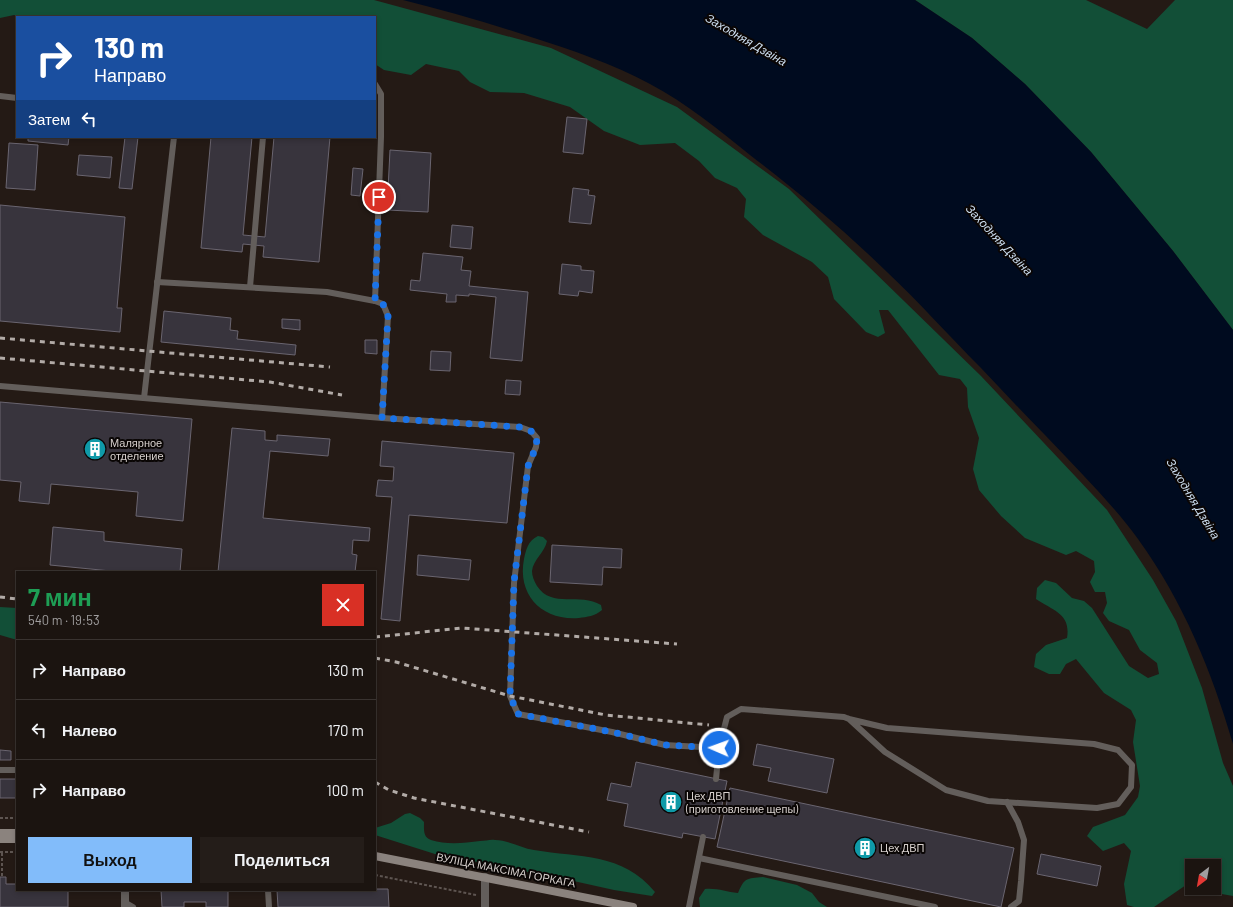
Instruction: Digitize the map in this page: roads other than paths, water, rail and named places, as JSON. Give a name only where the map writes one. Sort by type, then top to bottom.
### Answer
[{"type":"main road","points":[[0,833],[16,833]]},
{"type":"main road","points":[[0,839],[16,839]]},
{"type":"main road","name":"ВУЛІЦА МАКСІМА ГОРКАГА","points":[[376,856],[633,907]]},
{"type":"street","points":[[485,877],[485,907]]},
{"type":"street","points":[[125,891],[128,906]]},
{"type":"lane","points":[[375,301],[381,109],[381,94],[376,86]]},
{"type":"lane","points":[[0,96],[16,98]]},
{"type":"lane","points":[[144,398],[174,138]]},
{"type":"lane","points":[[250,287],[263,138]]},
{"type":"lane","points":[[157,282],[327,292],[375,301],[383,304],[388,316],[382,418]]},
{"type":"lane","points":[[0,386],[382,418],[520,427],[531,431],[537,438],[536,447],[528,466],[514,582],[510,696],[518,714],[612,732],[665,745],[719,748]]},
{"type":"lane","points":[[716,779],[719,748],[726,716],[741,709],[849,718],[887,728],[1094,744],[1118,750],[1132,765],[1131,787],[1118,804],[1097,808],[988,801],[946,790],[885,752],[849,718]]},
{"type":"lane","points":[[0,770],[16,770]]},
{"type":"lane","points":[[1007,802],[1018,822],[1024,840],[1022,881],[1019,901],[1012,907]]},
{"type":"lane","points":[[689,907],[703,837]]},
{"type":"lane","points":[[699,858],[935,907]]},
{"type":"lane","points":[[268,891],[269,907]]},
{"type":"water","name":"Заходняя Дзвіна","points":[[403,0],[915,0],[972,38],[1025,84],[1091,152],[1173,251],[1233,330],[1233,744],[1206,664],[1182,612],[1169,587],[1128,525],[1081,473],[981,368],[871,256],[803,197],[689,108],[663,91],[607,64],[562,47],[483,22]]},
{"type":"railway","points":[[0,338],[330,367]]},
{"type":"railway","points":[[0,358],[270,382],[342,395]]},
{"type":"railway","points":[[0,597],[16,599]]},
{"type":"railway","points":[[376,637],[462,628],[677,644]]},
{"type":"railway","points":[[376,658],[396,662],[510,696],[606,715],[709,725]]},
{"type":"railway","points":[[376,783],[389,790],[414,798],[589,832]]},
{"type":"place","name":"Малярное отделение","points":[[95,449]]},
{"type":"place","name":"Цех ДВП (приготовление щепы)","points":[[671,802]]},
{"type":"place","name":"Цех ДВП","points":[[865,848]]}]
